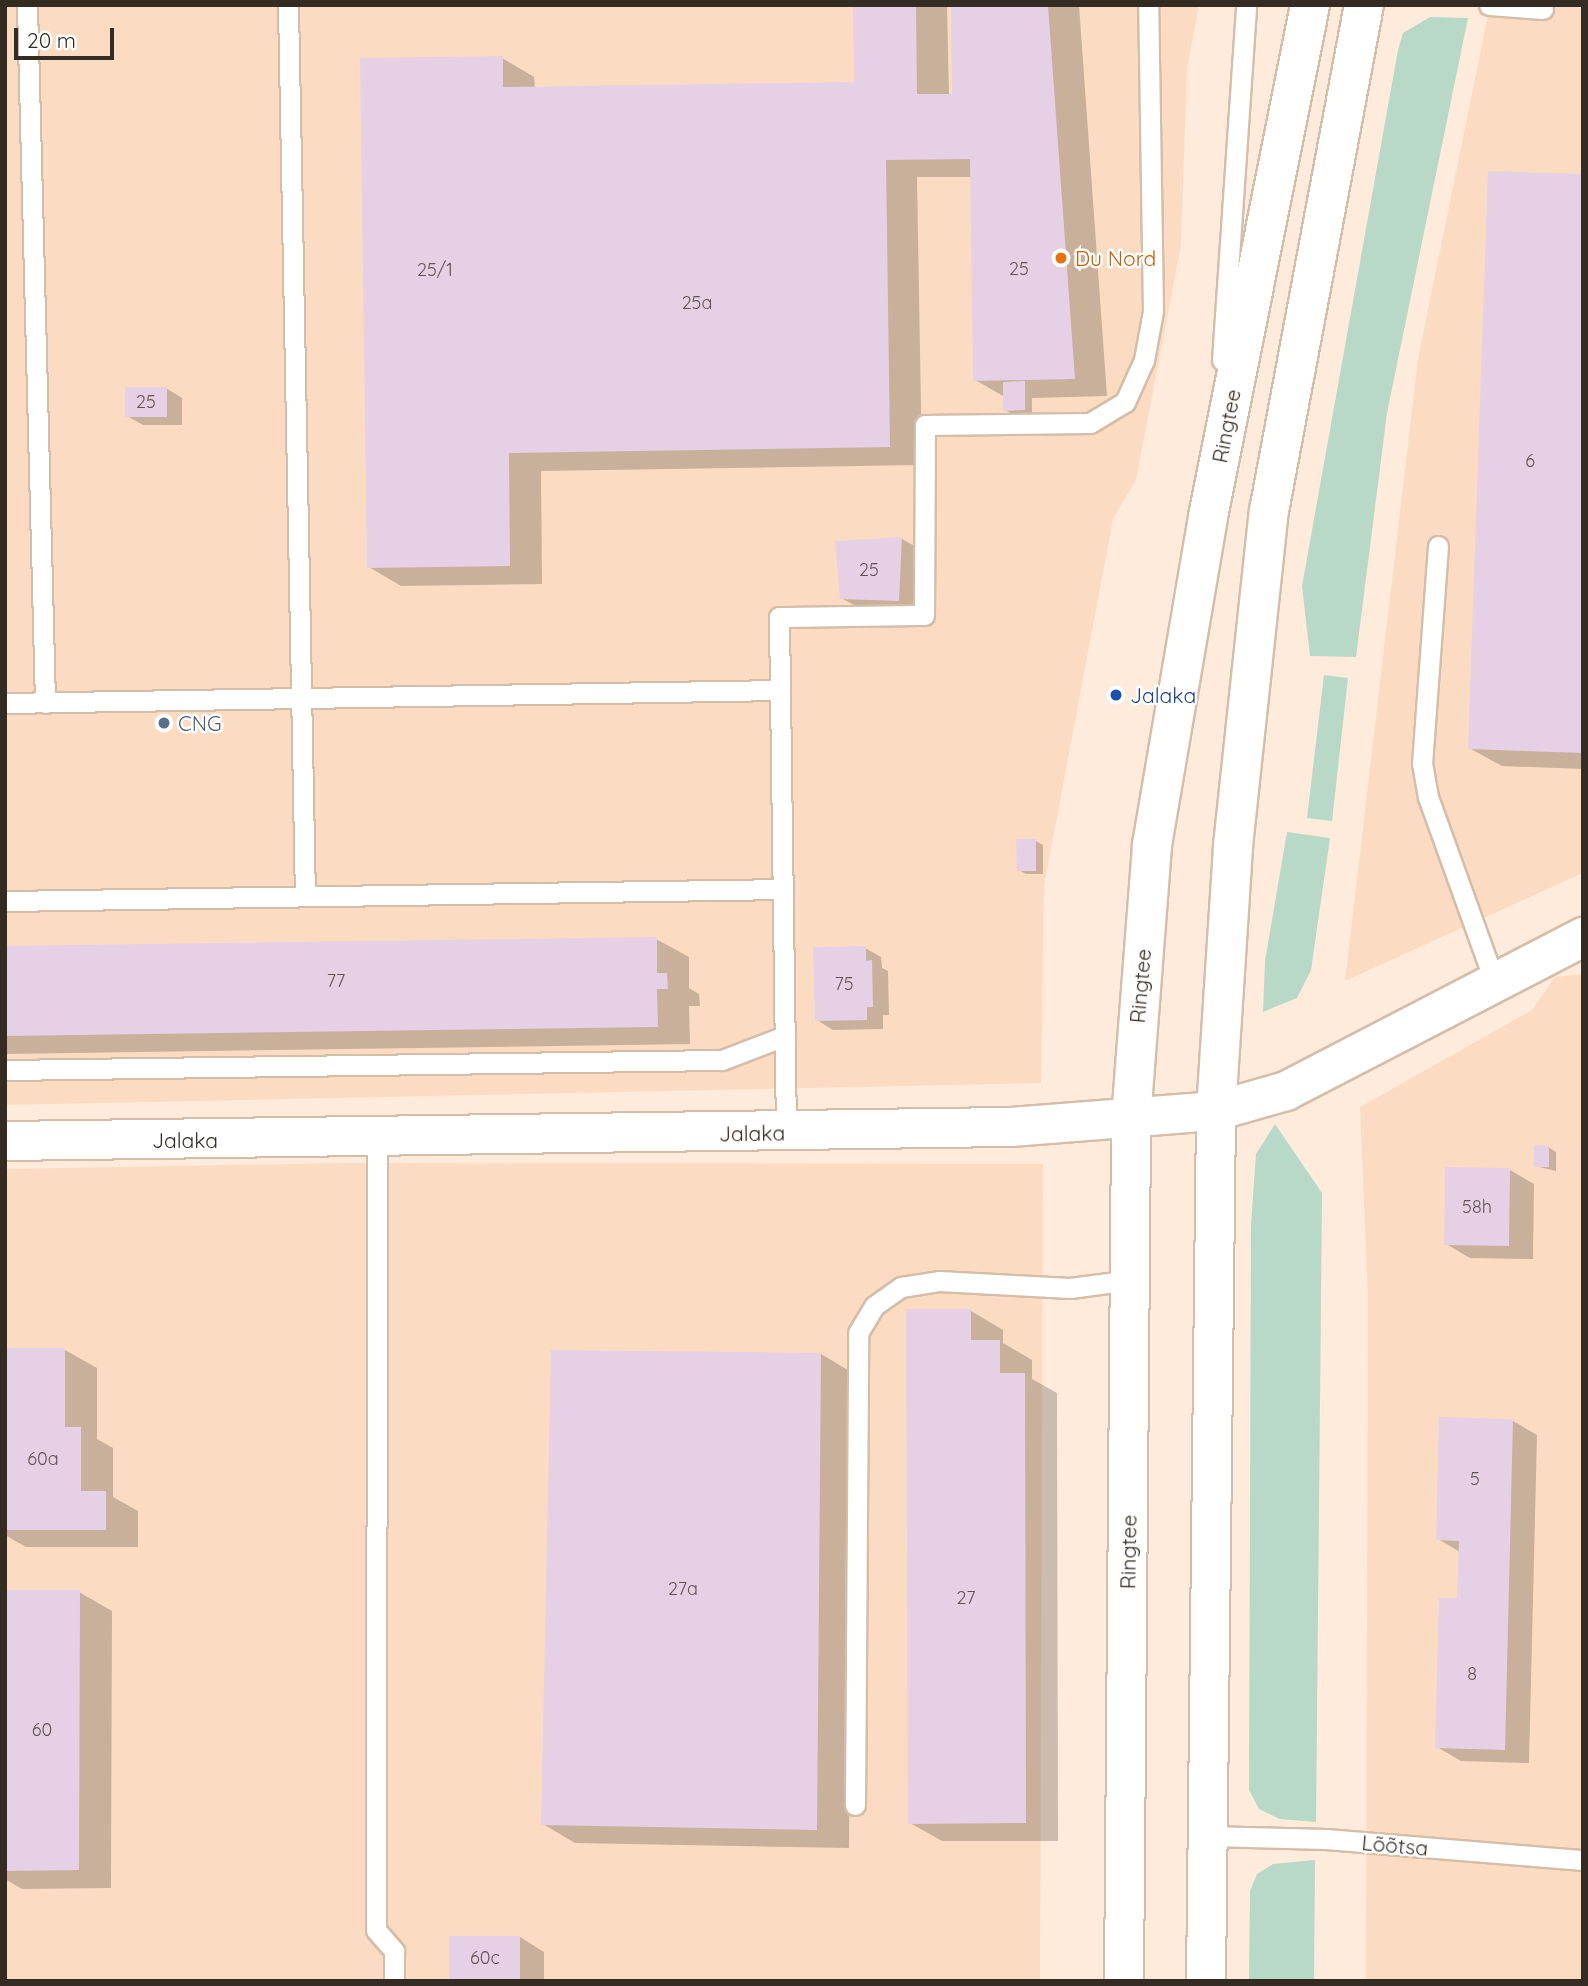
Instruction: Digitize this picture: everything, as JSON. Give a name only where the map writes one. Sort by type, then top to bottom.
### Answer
[{"type":"main road","name":"Ringtee","points":[[1124,1981],[1131,1119],[1152,845],[1208,517],[1310,5]]},
{"type":"main road","points":[[1206,1981],[1216,1111],[1233,846],[1269,511],[1364,5]]},
{"type":"main road","name":"Jalaka","points":[[5,1141],[377,1139],[786,1132],[1131,1119],[1216,1111],[1286,1090],[1494,980],[1583,937]]},
{"type":"lane","points":[[27,5],[45,703]]},
{"type":"lane","points":[[288,5],[305,896]]},
{"type":"lane","points":[[786,1132],[779,617],[925,615],[925,425],[1090,423],[1125,402],[1144,360],[1153,311],[1149,5]]},
{"type":"lane","points":[[1208,517],[1234,229],[1246,5]]},
{"type":"lane","points":[[1489,5],[1543,9]]},
{"type":"lane","points":[[1438,546],[1422,763],[1428,797],[1494,980]]},
{"type":"lane","points":[[5,703],[780,690]]},
{"type":"lane","points":[[5,901],[783,888]]},
{"type":"lane","points":[[5,1070],[722,1060],[785,1036]]},
{"type":"lane","points":[[377,1139],[376,1930],[394,1951],[394,1981]]},
{"type":"lane","points":[[855,1805],[859,1333],[874,1306],[901,1287],[939,1281],[1070,1288],[1131,1280]]},
{"type":"lane","name":"Lõõtsa","points":[[1207,1836],[1326,1839],[1583,1860]]},
{"type":"shaded area","points":[[5,5],[1199,5],[1187,69],[1181,245],[1136,480],[1113,519],[1044,886],[1041,1083],[5,1105]]},
{"type":"shaded area","points":[[1490,5],[1583,5],[1583,873],[1345,981],[1418,359]]},
{"type":"shaded area","points":[[1583,974],[1583,1981],[1366,1981],[1368,1299],[1360,1107],[1532,1010],[1555,977]]},
{"type":"shaded area","points":[[347,1163],[1043,1164],[1040,1981],[5,1981],[5,1169]]},
{"type":"green space","points":[[1430,17],[1468,18],[1387,413],[1356,657],[1310,656],[1302,586],[1398,50],[1403,33]]},
{"type":"green space","points":[[1324,675],[1348,678],[1332,821],[1307,818]]},
{"type":"green space","points":[[1287,832],[1330,838],[1311,970],[1297,998],[1263,1012],[1265,961]]},
{"type":"green space","points":[[1275,1124],[1322,1193],[1316,1822],[1280,1819],[1259,1809],[1249,1790],[1251,1225],[1256,1154]]},
{"type":"green space","points":[[1315,1860],[1314,1981],[1249,1981],[1250,1891],[1257,1874],[1273,1864]]},
{"type":"building","points":[[853,5],[916,5],[917,94],[952,94],[951,5],[1048,5],[1075,379],[973,381],[970,159],[886,160],[890,447],[509,453],[510,566],[367,568],[360,58],[503,56],[503,87],[854,82]]},
{"type":"building","points":[[1488,171],[1583,174],[1583,753],[1468,749]]},
{"type":"building","points":[[1025,381],[1025,410],[1003,411],[1003,382]]},
{"type":"building","points":[[125,387],[167,387],[167,417],[125,417]]},
{"type":"building","points":[[902,537],[899,601],[840,599],[835,541]]},
{"type":"building","points":[[1016,839],[1036,839],[1036,871],[1017,871]]},
{"type":"building","points":[[657,937],[657,973],[667,973],[668,989],[657,989],[658,1027],[5,1036],[5,946]]},
{"type":"building","points":[[866,946],[866,961],[872,960],[873,1007],[867,1007],[867,1020],[815,1021],[813,947]]},
{"type":"building","points":[[1534,1145],[1549,1146],[1549,1167],[1534,1167]]},
{"type":"building","points":[[1445,1167],[1510,1168],[1509,1246],[1444,1245]]},
{"type":"building","points":[[906,1309],[971,1309],[971,1340],[1000,1340],[1000,1373],[1025,1373],[1026,1823],[908,1824]]},
{"type":"building","points":[[5,1348],[65,1348],[65,1427],[81,1427],[81,1491],[106,1491],[106,1530],[5,1530]]},
{"type":"building","points":[[551,1350],[821,1353],[817,1830],[541,1825]]},
{"type":"building","points":[[1439,1417],[1513,1419],[1505,1750],[1435,1748],[1439,1598],[1457,1598],[1459,1541],[1436,1540]]},
{"type":"building","points":[[5,1590],[80,1590],[79,1870],[5,1871]]},
{"type":"building","points":[[449,1936],[520,1936],[520,1981],[449,1981]]},
{"type":"place","name":"Du Nord","points":[[1061,258]]},
{"type":"place","name":"Jalaka","points":[[1116,695]]},
{"type":"place","name":"CNG","points":[[164,723]]}]
